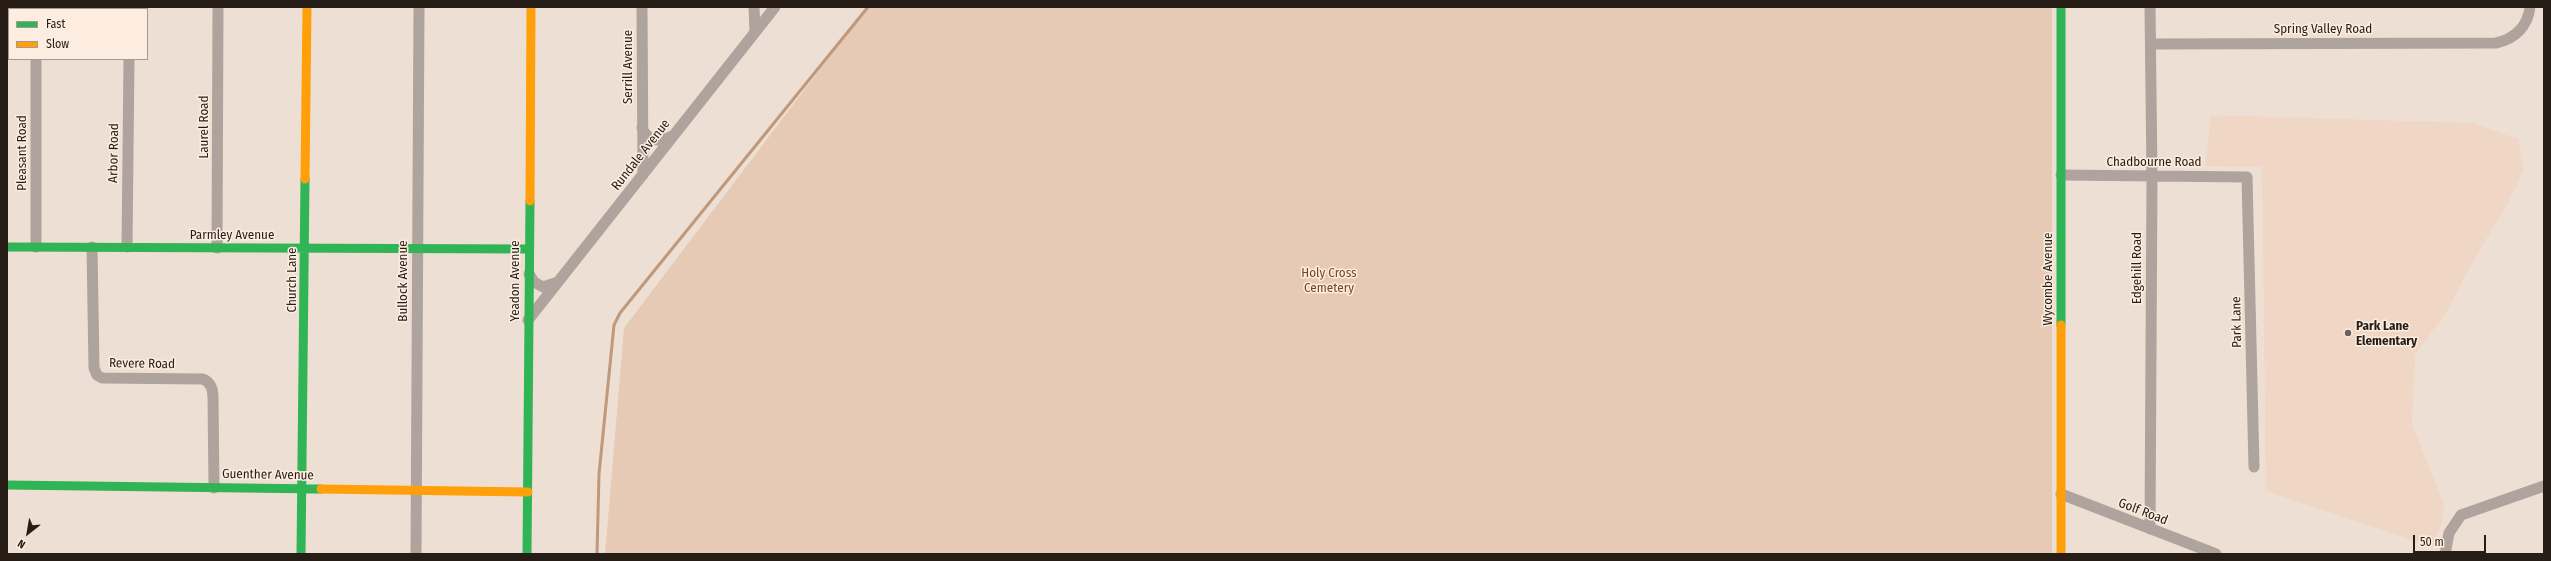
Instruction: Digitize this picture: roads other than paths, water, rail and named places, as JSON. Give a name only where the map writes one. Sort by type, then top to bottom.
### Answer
[{"type":"street","name":"Laurel Road","points":[[217,248],[218,7]]},
{"type":"street","name":"Church Lane","points":[[301,554],[303,489],[307,7]]},
{"type":"street","name":"Bullock Avenue","points":[[416,554],[418,490],[416,248],[419,7]]},
{"type":"street","name":"Yeadon Avenue","points":[[527,554],[528,249],[531,7]]},
{"type":"street","name":"Serrill Avenue","points":[[642,7],[643,175]]},
{"type":"street","points":[[754,7],[755,32]]},
{"type":"street","name":"Rundale Avenue","points":[[528,320],[775,7]]},
{"type":"street","name":"Wycombe Avenue","points":[[2061,7],[2061,552]]},
{"type":"street","name":"Edgehill Road","points":[[2150,7],[2152,176],[2150,529]]},
{"type":"street","name":"Spring Valley Road","points":[[2150,44],[2496,43],[2513,36],[2525,24],[2530,7]]},
{"type":"street","name":"Pleasant Road","points":[[36,60],[36,247]]},
{"type":"street","name":"Arbor Road","points":[[127,247],[129,60]]},
{"type":"street","points":[[642,128],[646,134],[655,140],[665,139],[675,134]]},
{"type":"street","name":"Chadbourne Road","points":[[2061,175],[2247,177]]},
{"type":"street","name":"Park Lane","points":[[2247,177],[2254,467]]},
{"type":"street","name":"Parmley Avenue","points":[[7,247],[528,249]]},
{"type":"street","name":"Revere Road","points":[[92,247],[94,368],[96,375],[102,378],[203,379],[207,381],[212,388],[214,397],[214,488]]},
{"type":"street","points":[[528,270],[531,279],[539,286],[550,286],[558,282]]},
{"type":"street","name":"Guenther Avenue","points":[[7,485],[528,492]]},
{"type":"street","points":[[2445,554],[2449,533],[2461,515],[2544,486]]},
{"type":"street","name":"Golf Road","points":[[2061,494],[2216,554]]},
{"type":"waterway","points":[[597,554],[599,474],[614,325],[620,313],[868,7]]},
{"type":"place","name":"Park Lane Elementary","points":[[2348,333]]},
{"type":"park label","name":"Holy Cross Cemetery","points":[[1329,280]]}]
